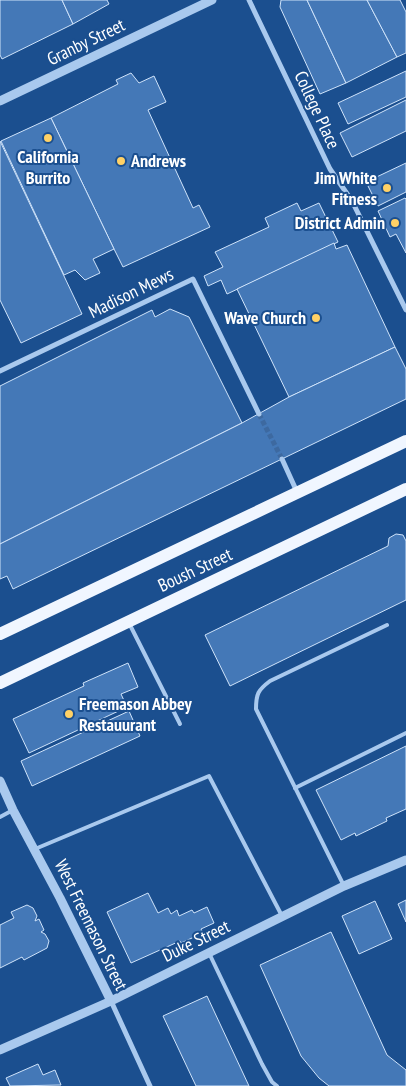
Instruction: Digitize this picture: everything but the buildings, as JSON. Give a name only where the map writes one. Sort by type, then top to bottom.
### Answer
[{"type":"main road","name":"Boush Street","points":[[0,634],[406,441]]},
{"type":"main road","name":"Boush Street","points":[[0,683],[406,490]]},
{"type":"street","name":"Granby Street","points":[[0,102],[212,0]]},
{"type":"street","name":"College Place","points":[[249,0],[330,169],[352,201],[406,310]]},
{"type":"street","name":"Madison Mews","points":[[0,371],[193,279],[259,414]]},
{"type":"street","points":[[282,459],[298,493]]},
{"type":"street","name":"West Freemason Street","points":[[0,781],[111,1001],[150,1086]]},
{"type":"street","name":"Duke Street","points":[[0,1050],[111,1001],[344,886],[406,860]]},
{"type":"lane","points":[[128,622],[180,724]]},
{"type":"lane","points":[[344,886],[256,709],[256,697],[261,688],[270,681],[388,625]]},
{"type":"lane","points":[[295,788],[406,734]]},
{"type":"lane","points":[[35,849],[209,776],[282,916]]},
{"type":"lane","points":[[0,817],[14,810]]},
{"type":"lane","points":[[209,953],[262,1064],[276,1086]]},
{"type":"tunnel","points":[[259,414],[282,459]]},
{"type":"place","name":"California Burrito","points":[[48,138]]},
{"type":"place","name":"Andrews","points":[[121,161]]},
{"type":"place","name":"Jim White Fitness","points":[[387,188]]},
{"type":"place","name":"District Admin","points":[[395,223]]},
{"type":"place","name":"Wave Church","points":[[316,318]]},
{"type":"place","name":"Freemason Abbey Restauurant","points":[[69,714]]}]
